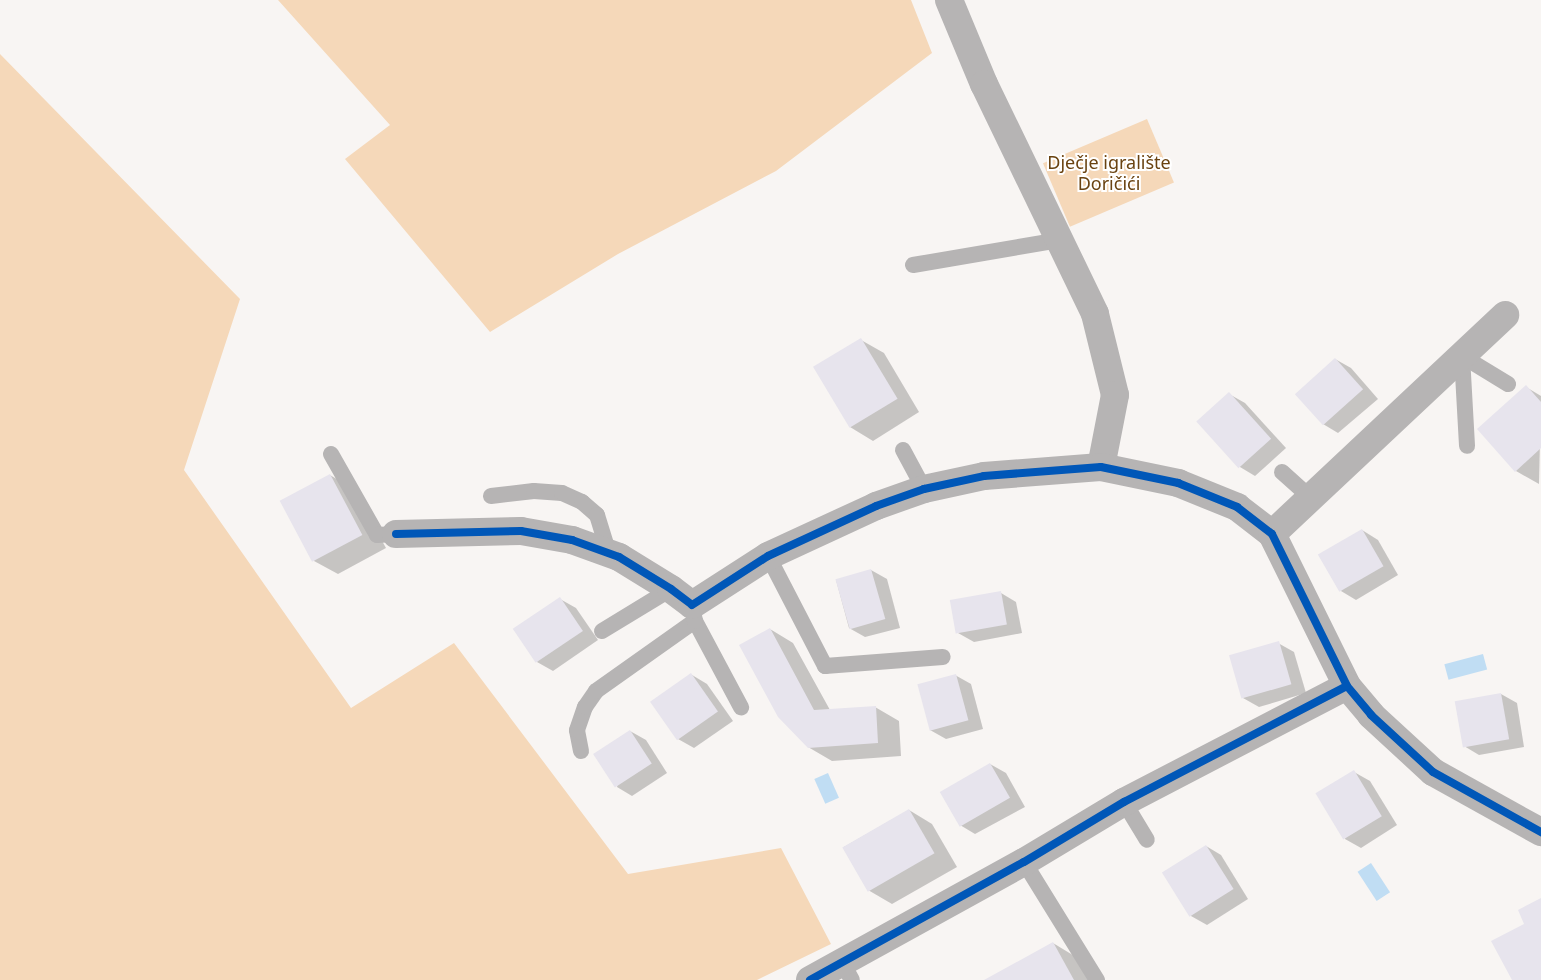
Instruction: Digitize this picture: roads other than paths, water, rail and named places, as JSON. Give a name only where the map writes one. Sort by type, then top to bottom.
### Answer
[{"type":"street","points":[[949,0],[984,84],[1095,314],[1115,395],[1101,467]]},
{"type":"street","points":[[1272,534],[1505,315]]},
{"type":"street","points":[[396,534],[521,531],[572,540],[609,554],[686,605],[768,556],[876,506],[924,489],[984,476],[1101,467],[1178,482],[1237,507],[1272,534],[1347,686],[1371,715],[1433,772],[1541,832]]},
{"type":"street","points":[[810,980],[847,972],[1124,802],[1347,686]]},
{"type":"lane","points":[[913,265],[1058,240]]},
{"type":"lane","points":[[1462,356],[1508,384]]},
{"type":"lane","points":[[1462,356],[1467,446]]},
{"type":"lane","points":[[903,450],[924,489]]},
{"type":"lane","points":[[331,454],[378,536],[396,534]]},
{"type":"lane","points":[[1282,472],[1310,497]]},
{"type":"lane","points":[[491,496],[534,491],[562,494],[582,502],[597,515],[609,554]]},
{"type":"lane","points":[[768,556],[824,666],[944,657]]},
{"type":"lane","points":[[602,631],[686,605]]},
{"type":"lane","points":[[686,605],[741,708]]},
{"type":"lane","points":[[581,751],[577,730],[585,707],[596,690],[686,605]]},
{"type":"lane","points":[[1124,802],[1147,840]]},
{"type":"lane","points":[[1024,862],[1097,980]]},
{"type":"water","points":[[1483,654],[1487,669],[1449,680],[1444,664]]},
{"type":"water","points":[[828,773],[839,798],[825,804],[814,779]]},
{"type":"water","points":[[1371,863],[1390,892],[1377,901],[1358,872]]},
{"type":"park label","name":"Dječje igralište Doričići","points":[[1109,173]]}]
